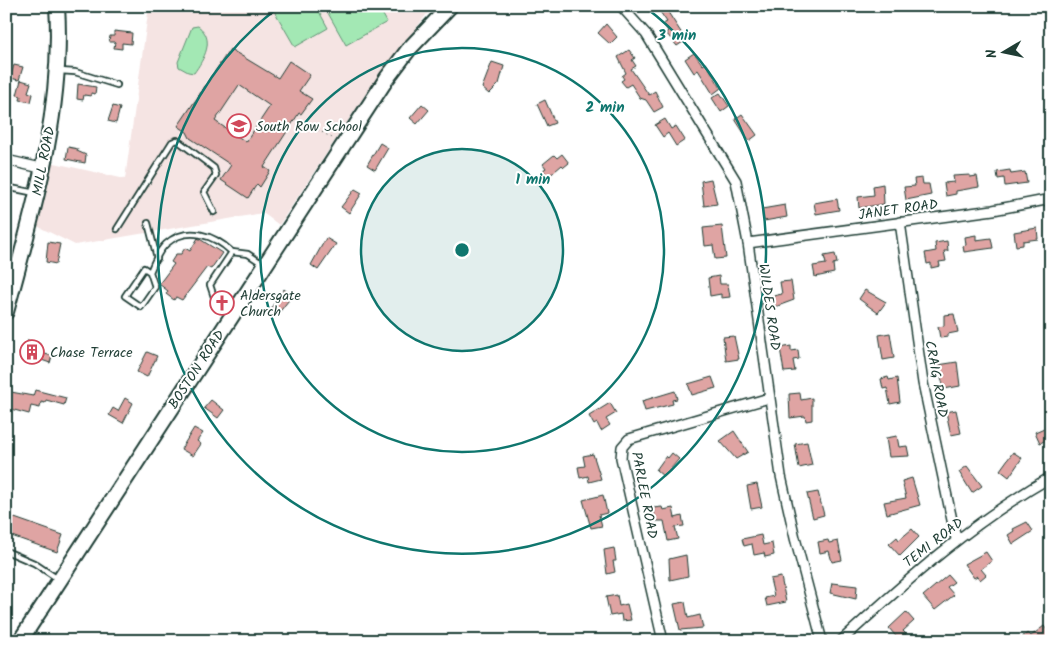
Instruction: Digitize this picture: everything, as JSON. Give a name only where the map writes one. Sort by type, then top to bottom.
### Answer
[{"type":"main road","name":"MILL ROAD","points":[[6,312],[36,193],[54,105],[58,71],[57,6]]},
{"type":"main road","name":"BOSTON ROAD","points":[[20,641],[343,145],[410,49],[450,6]]},
{"type":"street","name":"WILDES ROAD","points":[[620,6],[646,34],[736,180],[748,243],[781,476],[822,641]]},
{"type":"street","points":[[6,160],[41,168]]},
{"type":"street","name":"JANET ROAD","points":[[748,243],[1051,199]]},
{"type":"street","name":"CRAIG ROAD","points":[[900,222],[923,383],[956,539]]},
{"type":"street","name":"PARLEE ROAD","points":[[663,641],[621,458],[622,447],[629,439],[769,398]]},
{"type":"street","name":"TEMI ROAD","points":[[841,641],[912,576],[956,539],[1051,477]]},
{"type":"lane","points":[[58,71],[75,72],[117,85]]},
{"type":"lane","points":[[117,229],[172,142],[178,140],[214,168],[216,174],[204,192],[214,212]]},
{"type":"lane","points":[[6,187],[36,193]]},
{"type":"lane","points":[[148,224],[157,258]]},
{"type":"lane","points":[[150,272],[144,268],[125,296],[141,308],[155,287],[150,272],[164,246],[175,238],[195,233],[208,235],[222,243],[232,252],[248,254],[264,265]]},
{"type":"lane","points":[[232,252],[210,285],[216,303],[232,313]]},
{"type":"lane","points":[[6,551],[34,562],[59,580]]},
{"type":"path","points":[[308,125],[343,145]]},
{"type":"shaded area","name":"South Row School","points":[[149,6],[433,6],[369,89],[279,225],[263,213],[75,245],[37,226],[50,162],[125,179]]},
{"type":"green space","points":[[316,6],[328,28],[295,47],[272,7]]},
{"type":"green space","points":[[324,6],[378,6],[387,22],[346,45]]},
{"type":"green space","points":[[198,26],[206,37],[207,49],[194,73],[179,67],[178,62],[192,27]]},
{"type":"building","points":[[656,6],[664,6],[686,40],[677,46],[666,33],[668,31],[663,24],[667,22]]},
{"type":"building","points":[[606,24],[617,37],[610,44],[598,33]]},
{"type":"building","points":[[114,31],[132,33],[131,44],[122,43],[122,49],[114,48],[115,42],[109,42],[110,36],[114,36]]},
{"type":"building","points":[[230,49],[278,78],[289,61],[310,75],[299,91],[312,99],[301,114],[299,113],[264,167],[270,171],[260,187],[257,184],[248,198],[221,180],[231,165],[190,138],[187,132],[178,126]],"holes":[[[239,85],[270,106],[246,142],[215,121]]]},
{"type":"building","points":[[629,50],[635,58],[632,60],[636,66],[631,69],[649,95],[655,91],[663,107],[654,112],[646,100],[640,98],[631,84],[626,87],[621,81],[624,79],[622,76],[626,73],[618,57]]},
{"type":"building","points":[[694,53],[703,65],[706,63],[721,88],[713,94],[698,70],[694,73],[685,59]]},
{"type":"building","points":[[492,62],[504,66],[499,84],[489,94],[482,88]]},
{"type":"building","points":[[14,65],[23,67],[19,80],[10,78]]},
{"type":"building","points":[[21,80],[31,83],[28,92],[33,94],[31,102],[20,100],[21,96],[17,95]]},
{"type":"building","points":[[78,84],[96,87],[95,94],[91,93],[91,96],[84,95],[83,100],[77,99]]},
{"type":"building","points":[[720,93],[729,106],[721,112],[712,98]]},
{"type":"building","points":[[545,100],[555,123],[547,126],[537,104]]},
{"type":"building","points":[[422,104],[429,110],[417,124],[410,118]]},
{"type":"building","points":[[113,106],[120,108],[116,123],[108,121]]},
{"type":"building","points":[[742,114],[757,135],[749,141],[735,119]]},
{"type":"building","points":[[665,119],[671,129],[676,126],[685,140],[676,146],[668,133],[663,137],[655,125]]},
{"type":"building","points":[[380,143],[388,148],[375,170],[367,165]]},
{"type":"building","points":[[68,147],[78,149],[77,151],[86,155],[85,163],[66,159]]},
{"type":"building","points":[[562,154],[569,163],[564,167],[562,165],[548,177],[543,170],[546,168],[543,164],[554,155],[557,158]]},
{"type":"building","points":[[1010,170],[1011,174],[1025,172],[1027,183],[1005,186],[1004,178],[998,179],[997,172]]},
{"type":"building","points":[[970,175],[970,177],[977,176],[979,187],[956,191],[956,194],[946,196],[944,183],[954,182],[953,176]]},
{"type":"building","points":[[922,178],[923,184],[929,184],[931,195],[906,200],[904,187],[915,186],[914,179]]},
{"type":"building","points":[[711,179],[717,204],[704,206],[701,181]]},
{"type":"building","points":[[883,184],[884,204],[859,208],[858,197],[874,195],[873,186]]},
{"type":"building","points":[[355,189],[362,193],[349,213],[341,207]]},
{"type":"building","points":[[837,199],[839,210],[816,214],[814,203]]},
{"type":"building","points":[[785,205],[787,217],[764,221],[762,209]]},
{"type":"building","points":[[722,226],[726,258],[715,259],[713,245],[705,246],[703,228]]},
{"type":"building","points":[[1037,228],[1038,239],[1023,241],[1023,245],[1016,246],[1014,232]]},
{"type":"building","points":[[976,235],[976,240],[991,238],[993,248],[964,252],[963,246],[966,245],[965,237]]},
{"type":"building","points":[[198,238],[222,253],[211,269],[207,267],[182,300],[176,297],[174,300],[166,294],[168,291],[159,284],[174,264],[171,262],[176,254],[181,254],[185,248],[190,251]]},
{"type":"building","points":[[326,238],[336,244],[318,270],[311,265]]},
{"type":"building","points":[[947,241],[948,251],[944,251],[946,261],[939,262],[940,266],[931,268],[931,263],[927,264],[925,253],[936,251],[935,243]]},
{"type":"building","points":[[48,242],[60,244],[56,264],[46,262]]},
{"type":"building","points":[[835,254],[837,263],[833,264],[834,273],[815,277],[813,266],[826,264],[824,256]]},
{"type":"building","points":[[719,276],[720,284],[728,284],[730,297],[721,298],[721,294],[710,296],[708,278]]},
{"type":"building","points":[[791,281],[794,300],[775,307],[773,296],[782,294],[780,282]]},
{"type":"building","points":[[284,289],[292,296],[278,314],[271,308]]},
{"type":"building","points":[[865,290],[886,302],[878,313],[859,299]]},
{"type":"building","points":[[954,314],[958,332],[948,334],[948,337],[940,338],[938,327],[944,326],[944,315]]},
{"type":"building","points":[[890,333],[894,358],[883,360],[879,335]]},
{"type":"building","points":[[734,336],[739,359],[726,361],[723,337]]},
{"type":"building","name":"Chase Terrace","points":[[28,340],[40,344],[38,352],[52,356],[50,363],[36,358],[34,364],[22,360]]},
{"type":"building","points":[[791,346],[791,351],[798,350],[799,359],[793,360],[795,371],[784,372],[780,348]]},
{"type":"building","points":[[147,352],[157,356],[147,377],[137,372]]},
{"type":"building","points":[[957,362],[960,386],[944,389],[938,365]]},
{"type":"building","points":[[712,377],[716,388],[692,395],[688,384]]},
{"type":"building","points":[[888,377],[889,380],[897,378],[900,402],[890,404],[887,388],[883,389],[881,379]]},
{"type":"building","points":[[35,390],[66,398],[64,405],[46,400],[45,403],[41,402],[40,408],[31,406],[29,414],[7,408],[11,392],[33,396]]},
{"type":"building","points":[[675,391],[677,399],[672,400],[673,404],[645,411],[642,401]]},
{"type":"building","points":[[800,393],[801,400],[812,398],[812,420],[806,421],[805,416],[790,418],[789,394]]},
{"type":"building","points":[[125,398],[133,403],[123,423],[109,415],[113,408],[118,411]]},
{"type":"building","points":[[211,400],[224,410],[218,418],[204,408]]},
{"type":"building","points":[[610,403],[616,413],[606,419],[610,425],[601,431],[597,423],[594,425],[589,416]]},
{"type":"building","points":[[956,410],[961,433],[951,435],[946,412]]},
{"type":"building","points":[[1051,425],[1051,438],[1040,443],[1035,432]]},
{"type":"building","points":[[194,428],[203,433],[197,441],[201,444],[193,456],[181,449]]},
{"type":"building","points":[[734,431],[748,452],[736,459],[720,441]]},
{"type":"building","points":[[897,436],[899,447],[907,446],[909,456],[889,457],[886,438]]},
{"type":"building","points":[[807,442],[812,465],[799,468],[795,444]]},
{"type":"building","points":[[1013,452],[1022,458],[1009,477],[1000,470]]},
{"type":"building","points":[[672,453],[679,459],[664,477],[656,470],[666,456],[668,458]]},
{"type":"building","points":[[593,454],[601,479],[589,482],[588,476],[580,478],[578,467],[585,466],[583,456]]},
{"type":"building","points":[[967,466],[982,486],[972,493],[959,472]]},
{"type":"building","points":[[912,478],[920,505],[887,514],[884,502],[906,498],[902,481]]},
{"type":"building","points":[[757,484],[762,507],[751,509],[747,486]]},
{"type":"building","points":[[818,492],[824,515],[813,518],[807,494]]},
{"type":"building","points":[[603,495],[607,513],[599,515],[602,526],[591,528],[583,500]]},
{"type":"building","points":[[662,507],[663,510],[673,508],[675,518],[682,516],[684,526],[675,527],[678,539],[668,541],[664,521],[656,521],[653,508]]},
{"type":"building","points":[[6,515],[63,535],[57,552],[6,534]]},
{"type":"building","points":[[1027,522],[1033,531],[1013,544],[1008,535],[1014,531],[1013,529]]},
{"type":"building","points":[[912,529],[919,537],[900,556],[889,544],[897,537],[899,540]]},
{"type":"building","points":[[761,535],[763,545],[772,543],[774,555],[765,557],[764,553],[754,555],[752,544],[744,546],[742,539]]},
{"type":"building","points":[[828,540],[829,543],[838,541],[842,560],[832,562],[829,551],[820,553],[818,542]]},
{"type":"building","points":[[614,548],[616,561],[613,561],[615,572],[607,574],[604,550]]},
{"type":"building","points":[[986,552],[992,561],[981,569],[986,575],[980,580],[977,576],[974,578],[964,564]]},
{"type":"building","points":[[686,555],[688,576],[670,580],[669,559]]},
{"type":"building","points":[[948,575],[954,582],[947,587],[954,595],[935,610],[923,596]]},
{"type":"building","points":[[781,577],[786,602],[767,606],[765,598],[774,596],[770,579]]},
{"type":"building","points":[[832,583],[857,586],[856,599],[830,593]]},
{"type":"building","points":[[617,595],[619,606],[627,604],[631,620],[622,621],[621,614],[610,616],[606,597]]},
{"type":"building","points":[[685,602],[688,618],[700,615],[703,628],[680,630],[674,604]]},
{"type":"building","points":[[906,612],[914,621],[903,631],[906,634],[899,640],[889,628]]},
{"type":"building","points":[[1044,626],[1050,634],[1041,641],[1025,641],[1023,636],[1028,633],[1031,636]]},
{"type":"place","name":"South Row School","points":[[239,126]]},
{"type":"place","name":"Aldersgate Church","points":[[222,303]]},
{"type":"place","name":"Chase Terrace","points":[[32,352]]}]
